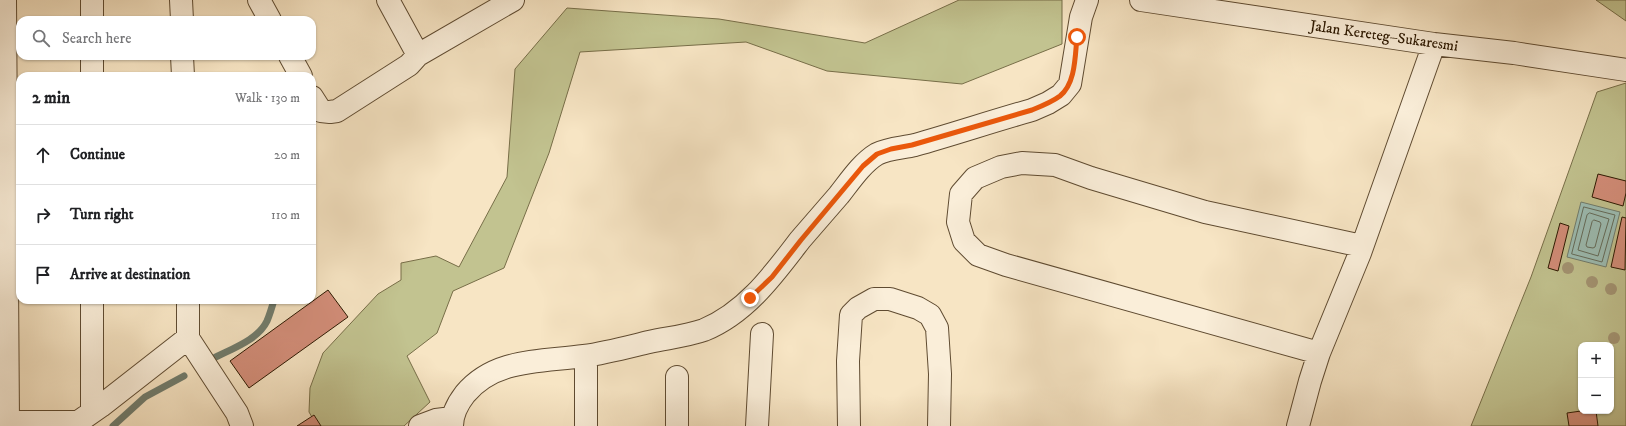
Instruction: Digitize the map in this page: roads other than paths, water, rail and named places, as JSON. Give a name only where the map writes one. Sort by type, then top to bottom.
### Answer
[{"type":"street","points":[[5,0],[9,227],[4,422],[78,422],[162,360],[188,338]]},
{"type":"street","points":[[92,0],[92,16]]},
{"type":"street","points":[[181,0],[182,16]]},
{"type":"street","points":[[259,0],[268,16]]},
{"type":"street","points":[[388,0],[418,55]]},
{"type":"street","points":[[316,103],[321,110],[330,112],[337,111],[409,65],[418,55],[511,0]]},
{"type":"street","points":[[420,426],[436,420],[452,422],[461,398],[471,386],[489,374],[506,366],[524,362],[586,356],[704,329],[726,318],[772,277],[863,166],[877,154],[1032,110],[1061,95],[1070,84],[1081,17],[1087,0]]},
{"type":"street","name":"Jalan Kereteg–Sukaresmi","points":[[1141,0],[1434,44],[1514,53],[1626,70]]},
{"type":"street","points":[[1298,426],[1319,353],[1362,246],[1434,44]]},
{"type":"street","points":[[92,60],[92,72]]},
{"type":"street","points":[[182,60],[182,72]]},
{"type":"street","points":[[292,60],[299,72]]},
{"type":"street","points":[[1319,353],[1006,265],[978,255],[964,241],[958,222],[961,194],[975,178],[1001,167],[1022,163],[1055,165],[1091,178],[1205,212],[1362,246]]},
{"type":"street","points":[[848,426],[848,361],[851,315],[858,308],[874,299],[890,299],[918,308],[930,315],[937,328],[940,374],[939,426]]},
{"type":"street","points":[[92,304],[92,412]]},
{"type":"street","points":[[188,304],[188,338],[237,413],[242,426]]},
{"type":"street","points":[[757,426],[762,334]]},
{"type":"street","points":[[586,356],[586,426]]},
{"type":"street","points":[[677,377],[677,426]]},
{"type":"water","points":[[1581,202],[1620,212],[1606,267],[1567,257]]},
{"type":"waterway","points":[[214,358],[244,343],[257,334],[267,321],[273,304]]},
{"type":"waterway","points":[[113,426],[145,397],[184,376]]}]
